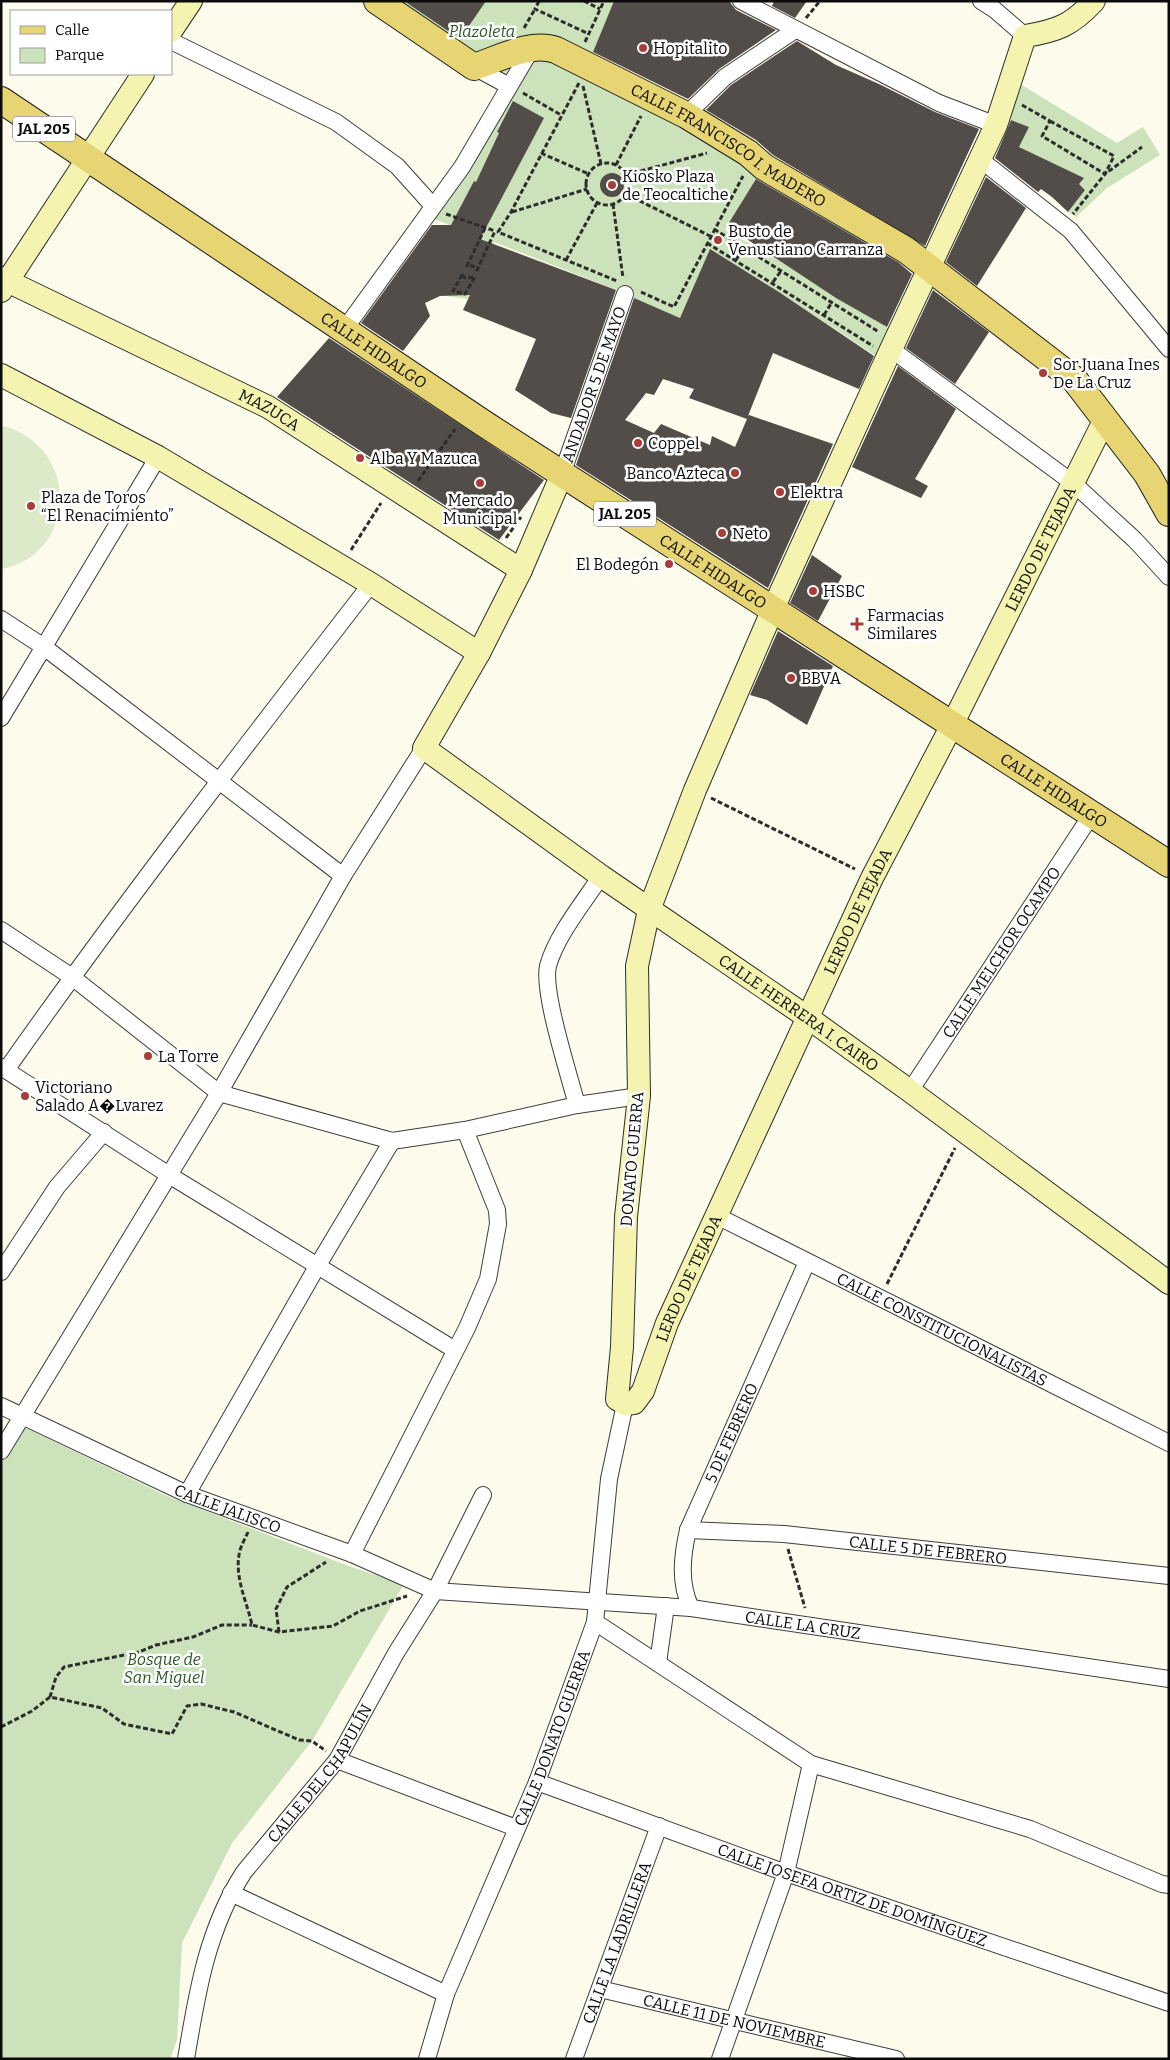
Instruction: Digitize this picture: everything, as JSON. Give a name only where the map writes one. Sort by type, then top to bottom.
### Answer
[{"type":"main road","points":[[377,1],[474,67]]},
{"type":"main road","name":"CALLE FRANCISCO I. MADERO","points":[[474,67],[532,48],[548,47],[556,50],[686,115],[764,166],[906,250],[1074,379],[1147,474],[1169,513]]},
{"type":"main road","name":"JAL 205","points":[[1,100],[86,158]]},
{"type":"main road","name":"CALLE HIDALGO","points":[[86,158],[562,474],[1169,864]]},
{"type":"street","points":[[172,30],[191,1]]},
{"type":"street","points":[[741,1],[939,103],[996,125]]},
{"type":"street","points":[[981,1],[1026,36],[1058,30],[1079,17],[1094,1]]},
{"type":"street","points":[[686,115],[726,77],[795,30]]},
{"type":"street","name":"DONATO GUERRA","points":[[625,1404],[617,1399],[616,1391],[622,1347],[626,1217],[639,1096],[638,966],[649,910],[696,790],[773,609],[891,348],[981,160],[996,125],[1026,36]]},
{"type":"street","points":[[172,41],[336,122],[397,166],[437,209]]},
{"type":"street","points":[[344,330],[437,209],[532,48]]},
{"type":"street","points":[[474,67],[509,86]]},
{"type":"street","points":[[4,283],[142,75]]},
{"type":"street","points":[[981,160],[1070,231],[1169,348]]},
{"type":"street","name":"MAZUCA","points":[[4,283],[268,407],[521,570]]},
{"type":"street","name":"ANDADOR 5 DE MAYO","points":[[562,474],[624,289]]},
{"type":"street","points":[[891,348],[1073,483],[1135,540],[1169,577]]},
{"type":"street","points":[[1,375],[158,457],[372,584],[479,652]]},
{"type":"street","name":"LERDO DE TEJADA","points":[[625,1404],[634,1403],[644,1391],[667,1323],[872,878],[1106,419]]},
{"type":"street","points":[[1,718],[158,457]]},
{"type":"street","points":[[1,1450],[220,1093],[343,876],[424,748],[479,652],[521,570],[562,474]]},
{"type":"street","points":[[372,584],[218,781],[4,1069],[170,1175],[454,1350]]},
{"type":"street","points":[[1,619],[44,647],[343,876]]},
{"type":"street","name":"CALLE HERRERA I. CAIRO","points":[[424,748],[649,910],[807,1017],[964,1130],[1169,1283]]},
{"type":"street","name":"CALLE MELCHOR OCAMPO","points":[[910,1091],[1092,814]]},
{"type":"street","points":[[577,1105],[548,991],[548,967],[558,943],[601,876]]},
{"type":"street","points":[[1,930],[72,977],[220,1093],[392,1141],[465,1130],[577,1105],[639,1096]]},
{"type":"street","points":[[347,1552],[467,1328],[488,1278],[498,1224],[497,1210],[465,1130]]},
{"type":"street","points":[[1,1272],[57,1187],[104,1132]]},
{"type":"street","points":[[187,1494],[318,1265],[392,1141]]},
{"type":"street","name":"CALLE CONSTITUCIONALISTAS","points":[[716,1216],[1169,1443]]},
{"type":"street","name":"5 DE FEBRERO","points":[[691,1608],[685,1594],[683,1570],[684,1549],[688,1530],[807,1262]]},
{"type":"street","name":"CALLE DONATO GUERRA","points":[[427,2059],[446,1994],[537,1782],[596,1622],[609,1480],[625,1404]]},
{"type":"street","points":[[1,1406],[22,1418]]},
{"type":"street","name":"CALLE JALISCO","points":[[22,1418],[187,1494],[347,1552],[435,1591]]},
{"type":"street","name":"CALLE DEL CHAPULÍN","points":[[186,2059],[200,1980],[214,1931],[231,1893],[244,1872],[337,1760],[396,1653],[435,1591],[483,1495]]},
{"type":"street","name":"CALLE 5 DE FEBRERO","points":[[688,1530],[784,1534],[1169,1576]]},
{"type":"street","name":"CALLE LA CRUZ","points":[[435,1591],[691,1608],[1169,1679]]},
{"type":"street","points":[[658,1662],[666,1606]]},
{"type":"street","points":[[596,1622],[811,1764],[1030,1829],[1162,1884],[1169,1885]]},
{"type":"street","points":[[337,1760],[516,1828]]},
{"type":"street","points":[[720,2059],[786,1873],[811,1764]]},
{"type":"street","name":"CALLE JOSEFA ORTIZ DE DOMÍNGUEZ","points":[[537,1782],[786,1873],[1169,2003]]},
{"type":"street","name":"CALLE LA LADRILLERA","points":[[574,2059],[659,1826]]},
{"type":"street","points":[[231,1893],[446,1994]]},
{"type":"street","name":"CALLE 11 DE NOVIEMBRE","points":[[600,1989],[896,2059]]},
{"type":"path","points":[[539,1],[535,8],[589,34],[604,1]]},
{"type":"path","points":[[584,1],[600,9]]},
{"type":"path","points":[[485,228],[466,266],[473,266],[477,270],[497,232],[511,212],[582,78],[600,164]]},
{"type":"path","points":[[509,86],[561,115]]},
{"type":"path","points":[[1018,103],[1114,156],[1105,174],[1073,215]]},
{"type":"path","points":[[616,165],[644,111]]},
{"type":"path","points":[[1050,122],[1042,136],[1105,174]]},
{"type":"path","points":[[1105,174],[1142,147]]},
{"type":"path","points":[[626,175],[715,151]]},
{"type":"path","points":[[541,153],[589,174]]},
{"type":"path","points":[[600,164],[616,165],[626,175],[628,182],[626,194],[612,204],[597,203],[587,189],[589,174],[600,164]]},
{"type":"path","points":[[437,209],[566,260],[624,289],[674,307],[746,168]]},
{"type":"path","points":[[511,212],[587,189]]},
{"type":"path","points":[[626,194],[718,240]]},
{"type":"path","points":[[566,260],[597,203]]},
{"type":"path","points":[[612,204],[624,289]]},
{"type":"path","points":[[714,229],[832,302],[891,348]]},
{"type":"path","points":[[707,243],[773,282],[824,316],[891,348]]},
{"type":"path","points":[[736,260],[744,247]]},
{"type":"path","points":[[773,282],[781,271]]},
{"type":"path","points":[[462,275],[470,278],[475,277],[465,294],[453,291],[462,275]]},
{"type":"path","points":[[824,316],[832,302]]},
{"type":"path","points":[[340,566],[399,492],[467,412]]},
{"type":"path","points":[[696,790],[872,878]]},
{"type":"path","points":[[880,1299],[964,1130]]},
{"type":"path","points":[[250,1527],[239,1554],[239,1572],[241,1591],[252,1625]]},
{"type":"path","points":[[784,1534],[810,1626]]},
{"type":"path","points":[[279,1632],[276,1609],[287,1587],[347,1552]]},
{"type":"path","points":[[1,1727],[32,1711],[50,1697],[56,1677],[64,1667],[139,1652],[156,1645],[193,1637],[222,1625],[252,1625],[279,1632],[333,1626],[360,1611],[409,1595],[435,1591]]},
{"type":"path","points":[[50,1697],[102,1708],[124,1724],[172,1734],[181,1721],[187,1706],[201,1704],[234,1712],[299,1740],[312,1741],[337,1760]]},
{"type":"green space","name":"Plazoleta","points":[[377,1],[614,1],[592,55],[764,167],[725,230],[781,261],[891,330],[885,362],[779,292],[710,250],[680,318],[633,298],[568,477],[554,469],[617,290],[494,242],[468,299],[446,296],[478,236],[426,216],[504,92]]},
{"type":"green space","points":[[1015,81],[1117,143],[1143,127],[1160,155],[1107,188],[1076,217],[1068,212],[1085,189],[1019,147],[1029,127],[1004,117]]},
{"type":"green space","name":"Plaza de Toros “El Renacimiento”","points":[[1,426],[15,430],[28,437],[49,459],[57,478],[60,497],[58,517],[50,535],[38,551],[22,562],[1,569]]},
{"type":"green space","name":"Bosque de San Miguel","points":[[24,1427],[167,1496],[351,1567],[404,1584],[312,1741],[232,1843],[182,1943],[177,2040],[170,2059],[1,2059],[1,1463]]},
{"type":"building","points":[[404,1],[486,1],[460,39]]},
{"type":"building","name":"Hopitalito","points":[[614,1],[729,1],[736,10],[776,30],[719,69],[688,99],[593,52]]},
{"type":"building","points":[[774,1],[807,1],[795,18],[772,6]]},
{"type":"building","points":[[797,41],[836,65],[935,112],[979,129],[925,246],[773,155],[756,140],[706,110],[731,85]]},
{"type":"building","points":[[513,101],[544,118],[480,239],[616,290],[571,418],[551,413],[515,390],[536,339],[463,310],[470,295],[440,296],[425,303],[430,316],[403,351],[361,323],[432,225],[451,225],[474,181],[476,182],[499,133],[497,132]]},
{"type":"building","points":[[1011,120],[1029,127],[1019,147],[1084,178],[1079,184],[1085,190],[1068,212],[1052,197],[1041,189],[1038,192],[995,158]]},
{"type":"building","name":"Kiosko Plaza de Teocaltiche","points":[[612,173],[620,177],[624,185],[620,193],[612,197],[604,193],[600,185],[604,177]]},
{"type":"building","points":[[986,177],[1026,208],[977,286],[946,262]]},
{"type":"building","points":[[756,179],[898,262],[912,274],[887,327],[836,298],[727,226]]},
{"type":"building","points":[[710,249],[779,292],[874,356],[859,389],[773,353],[748,416],[833,444],[768,588],[576,465],[634,298],[680,318]],"holes":[[[663,379],[694,389],[689,398],[747,419],[735,447],[712,436],[710,445],[661,424],[654,433],[625,420],[646,393],[654,395]]]},
{"type":"building","points":[[933,290],[989,332],[955,384],[906,348]]},
{"type":"building","points":[[329,338],[544,480],[499,540],[277,397]]},
{"type":"building","points":[[898,366],[956,409],[915,479],[928,486],[921,498],[852,467]]},
{"type":"building","name":"HSBC","points":[[812,555],[842,576],[818,621],[790,603]]},
{"type":"building","name":"BBVA","points":[[778,631],[833,666],[807,725],[767,700],[750,695]]},
{"type":"place","name":"Hopitalito","points":[[643,48]]},
{"type":"place","name":"Kiosko Plaza de Teocaltiche","points":[[612,185]]},
{"type":"place","name":"Busto de Venustiano Carranza","points":[[718,240]]},
{"type":"place","name":"Sor Juana Ines De La Cruz","points":[[1043,373]]},
{"type":"place","name":"Coppel","points":[[638,443]]},
{"type":"place","name":"Alba Y Mazuca","points":[[360,458]]},
{"type":"place","name":"Banco Azteca","points":[[735,473]]},
{"type":"place","name":"Mercado Municipal","points":[[480,483]]},
{"type":"place","name":"Elektra","points":[[780,492]]},
{"type":"place","name":"Plaza de Toros “El Renacimiento”","points":[[31,506]]},
{"type":"place","name":"Neto","points":[[722,533]]},
{"type":"place","name":"El Bodegón","points":[[669,564]]},
{"type":"place","name":"HSBC","points":[[813,591]]},
{"type":"place","name":"Farmacias Similares","points":[[857,624]]},
{"type":"place","name":"BBVA","points":[[791,678]]},
{"type":"place","name":"La Torre","points":[[148,1056]]},
{"type":"place","name":"Victoriano Salado A�Lvarez","points":[[25,1096]]}]
